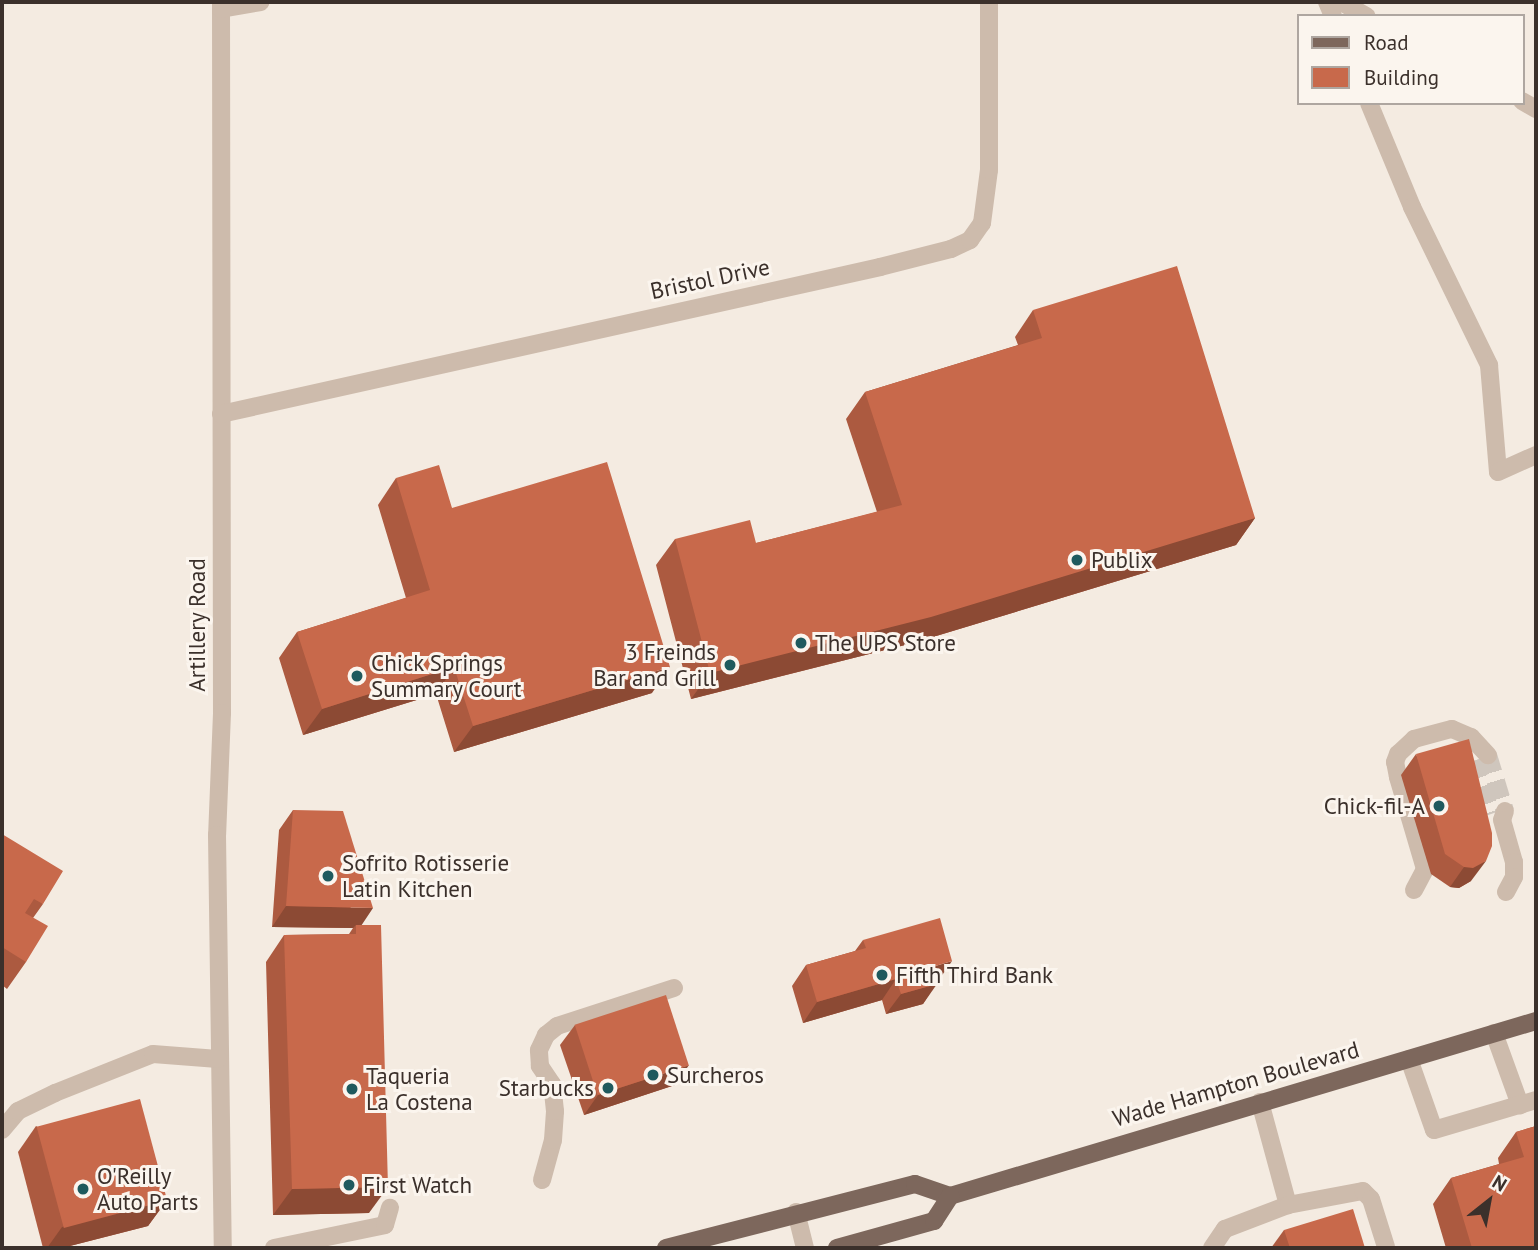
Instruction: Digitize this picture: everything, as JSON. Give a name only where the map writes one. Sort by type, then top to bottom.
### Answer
[{"type":"main road","name":"Wade Hampton Boulevard","points":[[950,1196],[1536,1021]]},
{"type":"main road","points":[[666,1248],[796,1212],[915,1184],[950,1196],[934,1221],[837,1248]]},
{"type":"main road","points":[[886,1248],[905,1229]]},
{"type":"street","points":[[221,6],[260,2]]},
{"type":"street","name":"Bristol Drive","points":[[221,414],[880,267],[951,249],[970,240],[982,223],[989,179],[989,2]]},
{"type":"street","points":[[1341,2],[1362,14]]},
{"type":"street","name":"Artillery Road","points":[[221,6],[218,1059],[223,1248]]},
{"type":"street","points":[[1370,105],[1412,207],[1489,365],[1498,472],[1536,455]]},
{"type":"street","points":[[1414,890],[1425,869],[1398,776],[1395,762],[1398,754],[1414,739],[1452,729],[1463,731],[1480,755]]},
{"type":"street","points":[[1500,815],[1514,862],[1514,877],[1506,891]]},
{"type":"street","points":[[542,1180],[553,1140],[555,1111],[552,1084],[540,1066],[539,1050],[546,1035],[557,1026],[674,988]]},
{"type":"street","points":[[1409,1059],[1434,1130],[1528,1103],[1494,1033]]},
{"type":"street","points":[[2,1130],[18,1111],[153,1054],[218,1059]]},
{"type":"street","points":[[1260,1102],[1288,1205]]},
{"type":"street","points":[[1212,1248],[1225,1229],[1288,1205],[1363,1191],[1371,1199],[1386,1247]]},
{"type":"street","points":[[274,1248],[385,1225],[390,1208]]},
{"type":"street","points":[[796,1212],[805,1248]]},
{"type":"building","points":[[1177,266],[1255,518],[931,617],[710,673],[675,539],[750,520],[756,543],[902,505],[865,392],[1042,338],[1033,310]]},
{"type":"building","points":[[607,462],[670,667],[473,726],[454,667],[322,709],[297,632],[430,590],[396,478],[439,465],[452,508]]},
{"type":"building","points":[[1469,739],[1492,833],[1492,846],[1486,861],[1473,868],[1464,867],[1445,854],[1416,754]]},
{"type":"building","points":[[293,810],[343,811],[373,908],[286,906]]},
{"type":"building","points":[[2,834],[63,871],[43,904],[34,899],[25,913],[48,926],[26,962],[2,947]]},
{"type":"building","points":[[940,918],[952,961],[932,967],[937,984],[901,994],[896,979],[817,1002],[806,965],[866,948],[863,940]]},
{"type":"building","points":[[356,925],[381,925],[388,1187],[292,1189],[284,935],[356,934]]},
{"type":"building","points":[[666,995],[689,1065],[598,1095],[575,1025]]},
{"type":"building","name":"O'Reilly Auto Parts","points":[[140,1099],[167,1200],[64,1228],[37,1127]]},
{"type":"building","points":[[1536,1126],[1536,1248],[1472,1248],[1451,1178],[1524,1157],[1516,1132]]},
{"type":"building","points":[[1353,1209],[1365,1248],[1290,1248],[1284,1230]]},
{"type":"tunnel","points":[[1488,755],[1505,811]]},
{"type":"tunnel","points":[[1473,761],[1492,814]]},
{"type":"place","name":"Publix","points":[[1077,560]]},
{"type":"place","name":"The UPS Store","points":[[801,643]]},
{"type":"place","name":"3 Freinds Bar and Grill","points":[[730,665]]},
{"type":"place","name":"Chick Springs Summary Court","points":[[357,676]]},
{"type":"place","name":"Chick-fil-A","points":[[1439,806]]},
{"type":"place","name":"Sofrito Rotisserie Latin Kitchen","points":[[328,876]]},
{"type":"place","name":"Fifth Third Bank","points":[[882,975]]},
{"type":"place","name":"Surcheros","points":[[653,1075]]},
{"type":"place","name":"Starbucks","points":[[608,1088]]},
{"type":"place","name":"Taqueria La Costena","points":[[352,1089]]},
{"type":"place","name":"First Watch","points":[[349,1185]]},
{"type":"place","name":"O'Reilly Auto Parts","points":[[83,1189]]}]
